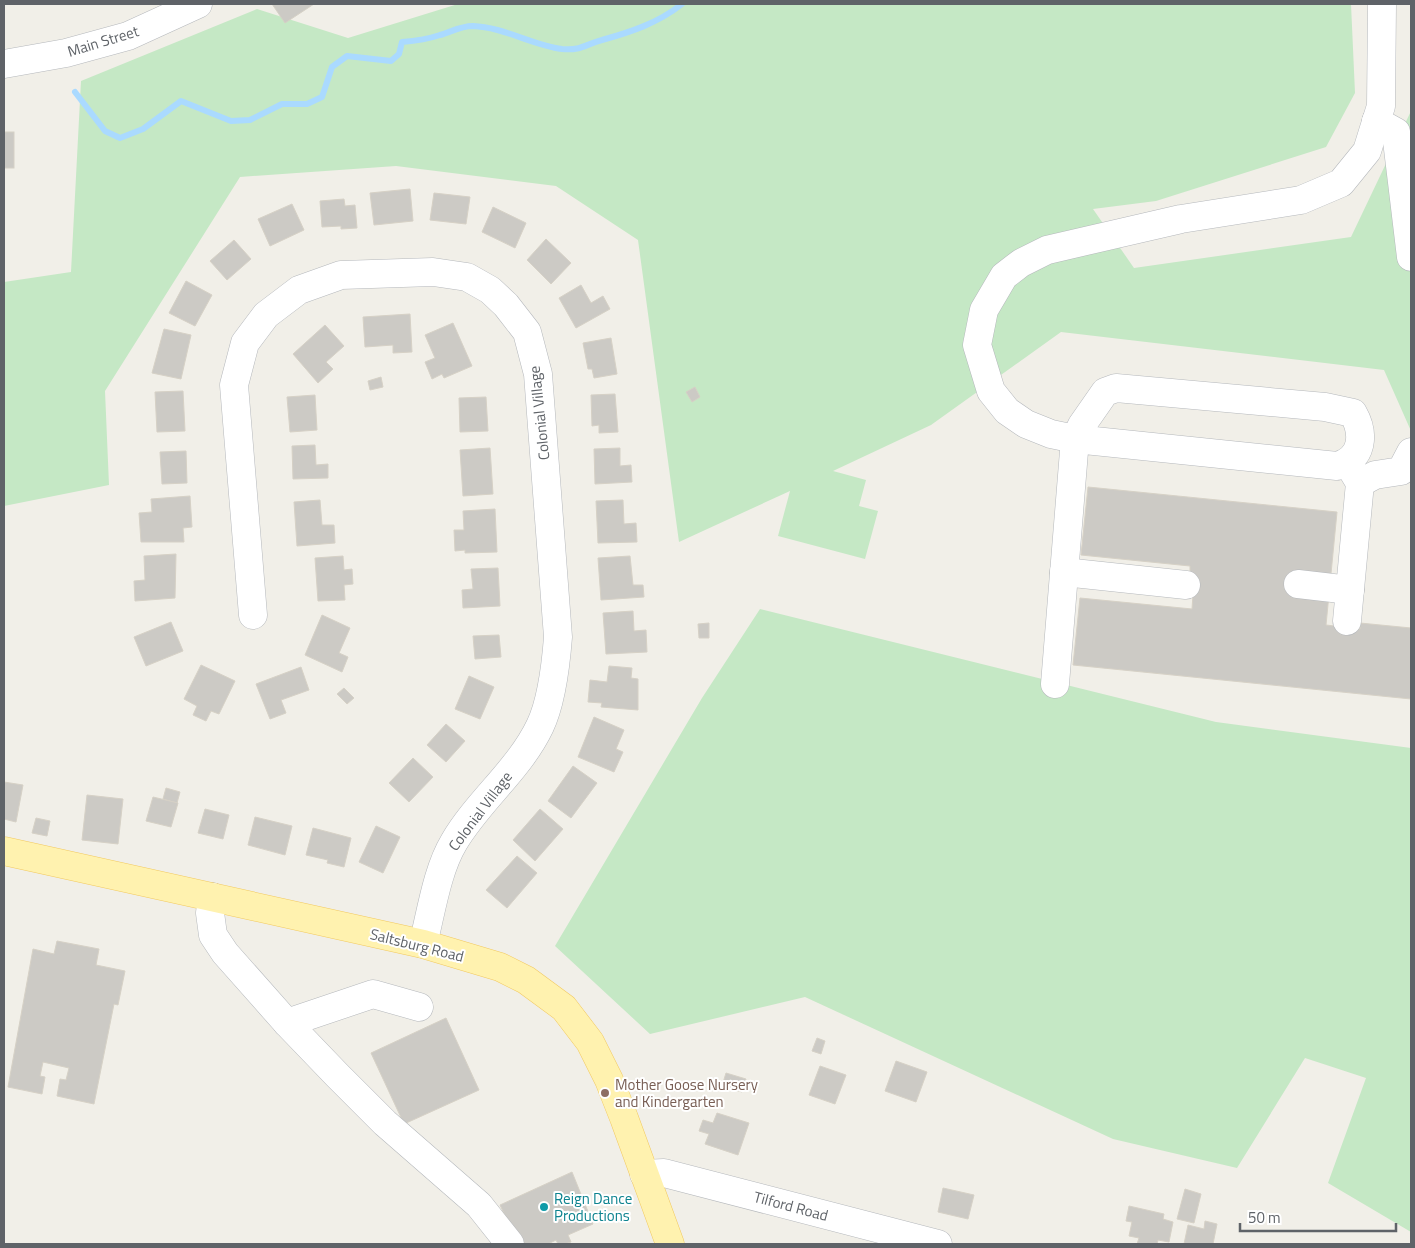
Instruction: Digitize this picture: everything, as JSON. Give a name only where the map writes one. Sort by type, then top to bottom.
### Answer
[{"type":"main road","name":"Saltsburg Road","points":[[4,851],[423,944],[500,967],[526,980],[564,1008],[590,1042],[609,1080],[670,1244]]},
{"type":"street","name":"Main Street","points":[[4,64],[66,53],[128,36],[198,4]]},
{"type":"street","points":[[1382,4],[1381,106],[1395,130],[1411,257]]},
{"type":"street","points":[[1395,130],[1367,151],[1341,183],[1301,200],[1182,219],[1047,250],[1021,263],[1004,276],[984,310],[977,345],[992,391],[1007,411],[1026,424],[1051,434],[1075,439],[1337,466],[1354,473],[1374,475],[1408,464]]},
{"type":"street","name":"Colonial Village","points":[[253,615],[234,385],[245,343],[266,315],[299,290],[341,275],[433,272],[467,277],[490,290],[506,305],[527,332],[538,374],[558,637],[555,667],[540,726],[520,757],[464,828],[446,857],[423,944]]},
{"type":"street","points":[[1055,684],[1075,439],[1082,425],[1105,392],[1116,388],[1325,407],[1352,412],[1359,423],[1361,436],[1354,473],[1347,622]]},
{"type":"street","points":[[1064,572],[1186,585]]},
{"type":"street","points":[[1298,584],[1350,590]]},
{"type":"street","points":[[212,897],[210,913],[213,935],[225,953],[287,1023],[385,1123],[479,1205],[510,1244]]},
{"type":"street","points":[[287,1023],[373,994],[419,1007]]},
{"type":"street","name":"Tilford Road","points":[[644,1174],[664,1172],[938,1244]]},
{"type":"green space","points":[[458,4],[1351,4],[1355,93],[1326,147],[1156,201],[1093,209],[1134,268],[1351,237],[1411,111],[1411,431],[1384,370],[1061,332],[931,425],[833,471],[866,480],[859,506],[878,511],[865,559],[778,536],[790,491],[679,542],[638,240],[556,186],[396,166],[240,177],[105,391],[109,485],[4,506],[4,282],[71,272],[81,81],[257,9],[348,38]]},
{"type":"green space","points":[[760,609],[1216,722],[1411,748],[1411,1232],[1328,1183],[1366,1078],[1305,1058],[1237,1168],[1113,1139],[805,997],[650,1034],[555,946],[702,698]]},
{"type":"building","points":[[272,4],[314,4],[285,23]]},
{"type":"building","points":[[4,132],[14,132],[14,168],[4,168]]},
{"type":"building","points":[[410,189],[413,221],[374,225],[370,193]]},
{"type":"building","points":[[434,193],[470,197],[466,224],[430,220]]},
{"type":"building","points":[[344,199],[345,206],[355,205],[357,228],[341,229],[341,226],[322,227],[320,201]]},
{"type":"building","points":[[292,204],[304,230],[270,246],[258,219]]},
{"type":"building","points":[[493,207],[526,223],[515,248],[482,232]]},
{"type":"building","points":[[546,239],[571,263],[551,284],[527,260]]},
{"type":"building","points":[[234,240],[251,259],[227,280],[210,261]]},
{"type":"building","points":[[186,281],[212,295],[195,326],[169,313]]},
{"type":"building","points":[[581,285],[591,303],[603,296],[610,309],[576,328],[559,298]]},
{"type":"building","points":[[410,314],[412,352],[393,353],[393,345],[365,347],[363,317]]},
{"type":"building","points":[[453,323],[472,366],[444,378],[442,374],[432,379],[425,362],[435,358],[425,335]]},
{"type":"building","points":[[325,325],[344,346],[326,362],[333,369],[318,383],[293,354]]},
{"type":"building","points":[[164,329],[191,335],[181,379],[152,373]]},
{"type":"building","points":[[611,338],[617,374],[594,378],[592,369],[588,369],[583,343]]},
{"type":"building","points":[[381,377],[383,387],[370,390],[368,381]]},
{"type":"building","points":[[695,387],[700,397],[692,402],[686,392]]},
{"type":"building","points":[[183,391],[185,431],[157,432],[155,392]]},
{"type":"building","points":[[615,394],[618,432],[599,433],[599,425],[592,426],[591,395]]},
{"type":"building","points":[[315,395],[317,430],[290,432],[287,397]]},
{"type":"building","points":[[486,397],[488,431],[460,432],[459,398]]},
{"type":"building","points":[[315,445],[316,465],[328,464],[328,478],[293,479],[292,446]]},
{"type":"building","points":[[490,448],[493,494],[463,496],[460,450]]},
{"type":"building","points":[[620,448],[620,466],[631,465],[632,482],[595,484],[594,449]]},
{"type":"building","points":[[186,451],[187,483],[162,484],[160,452]]},
{"type":"building","points":[[1088,487],[1337,512],[1326,625],[1360,629],[1360,623],[1411,628],[1411,699],[1073,665],[1080,598],[1192,609],[1194,579],[1190,578],[1190,566],[1081,555]]},
{"type":"building","points":[[190,496],[192,527],[183,528],[184,542],[141,542],[139,513],[152,512],[151,499]]},
{"type":"building","points":[[320,500],[322,525],[334,525],[335,543],[297,546],[294,502]]},
{"type":"building","points":[[623,500],[624,524],[636,523],[637,542],[598,543],[596,501]]},
{"type":"building","points":[[495,509],[497,552],[465,553],[465,550],[455,551],[454,530],[464,530],[463,511]]},
{"type":"building","points":[[176,554],[175,598],[135,601],[134,581],[145,580],[144,556]]},
{"type":"building","points":[[343,556],[344,570],[352,569],[353,584],[344,585],[345,600],[318,601],[315,558]]},
{"type":"building","points":[[630,556],[633,585],[643,585],[644,597],[601,600],[598,558]]},
{"type":"building","points":[[498,568],[500,606],[463,608],[462,590],[473,589],[471,569]]},
{"type":"building","points":[[633,611],[634,631],[646,630],[647,652],[606,654],[603,613]]},
{"type":"building","points":[[322,615],[350,628],[339,653],[348,657],[342,672],[305,655]]},
{"type":"building","points":[[171,622],[183,651],[146,666],[134,637]]},
{"type":"building","points":[[709,623],[709,638],[699,638],[698,624]]},
{"type":"building","points":[[499,635],[501,657],[475,659],[473,636]]},
{"type":"building","points":[[201,665],[235,681],[219,714],[211,711],[206,721],[193,715],[197,706],[184,699]]},
{"type":"building","points":[[609,666],[632,668],[631,678],[638,679],[638,710],[601,707],[602,703],[588,702],[590,680],[607,682]]},
{"type":"building","points":[[301,667],[309,690],[281,700],[286,713],[270,719],[256,684]]},
{"type":"building","points":[[469,676],[494,687],[480,719],[455,709]]},
{"type":"building","points":[[344,688],[354,698],[347,704],[337,694]]},
{"type":"building","points":[[594,717],[624,730],[616,749],[623,752],[614,772],[578,757]]},
{"type":"building","points":[[446,724],[465,741],[446,762],[427,745]]},
{"type":"building","points":[[413,758],[433,777],[409,802],[389,783]]},
{"type":"building","points":[[573,766],[597,783],[571,818],[548,801]]},
{"type":"building","points":[[4,782],[23,785],[16,822],[4,819]]},
{"type":"building","points":[[166,788],[180,792],[177,803],[163,799]]},
{"type":"building","points":[[87,795],[123,799],[118,844],[82,840]]},
{"type":"building","points":[[153,797],[178,803],[171,827],[146,821]]},
{"type":"building","points":[[205,809],[229,815],[223,839],[198,833]]},
{"type":"building","points":[[540,809],[563,829],[535,861],[513,840]]},
{"type":"building","points":[[255,817],[292,826],[285,855],[248,845]]},
{"type":"building","points":[[36,818],[50,821],[47,836],[32,833]]},
{"type":"building","points":[[376,826],[400,837],[383,873],[359,862]]},
{"type":"building","points":[[313,828],[351,838],[344,867],[327,863],[328,860],[306,855]]},
{"type":"building","points":[[517,856],[537,873],[507,908],[486,890]]},
{"type":"building","points":[[57,941],[99,949],[96,965],[125,971],[118,1005],[114,1004],[94,1104],[57,1096],[60,1079],[66,1080],[69,1068],[43,1062],[40,1076],[45,1077],[42,1094],[8,1087],[33,949],[54,954]]},
{"type":"building","points":[[446,1018],[479,1090],[404,1124],[371,1053]]},
{"type":"building","points":[[817,1038],[825,1041],[821,1054],[812,1051]]},
{"type":"building","points":[[896,1061],[927,1072],[916,1102],[885,1091]]},
{"type":"building","points":[[820,1066],[846,1075],[835,1104],[809,1095]]},
{"type":"building","points":[[726,1073],[746,1079],[742,1092],[722,1086]]},
{"type":"building","points":[[717,1113],[749,1123],[738,1155],[705,1144],[709,1134],[699,1131],[703,1120],[713,1123]]},
{"type":"building","name":"Reign Dance Productions","points":[[572,1172],[593,1224],[568,1235],[571,1242],[565,1244],[558,1244],[556,1240],[548,1244],[521,1244],[517,1241],[500,1205]]},
{"type":"building","points":[[943,1188],[974,1195],[968,1219],[938,1212]]},
{"type":"building","points":[[1185,1189],[1201,1194],[1194,1223],[1177,1219]]},
{"type":"building","points":[[1129,1206],[1164,1214],[1163,1219],[1173,1222],[1169,1242],[1158,1240],[1157,1244],[1137,1244],[1139,1238],[1129,1236],[1132,1222],[1126,1221]]},
{"type":"building","points":[[1205,1221],[1217,1224],[1213,1244],[1184,1244],[1188,1225],[1204,1229]]},
{"type":"waterway","points":[[75,92],[105,131],[120,138],[143,129],[181,101],[231,121],[250,120],[282,104],[307,104],[322,97],[332,67],[347,56],[391,61],[399,54],[402,42],[431,38],[468,26],[495,29],[551,47],[574,49],[644,26],[663,17],[682,4]]},
{"type":"place","name":"Mother Goose Nursery and Kindergarten","points":[[605,1093]]},
{"type":"place","name":"Reign Dance Productions","points":[[544,1207]]}]
